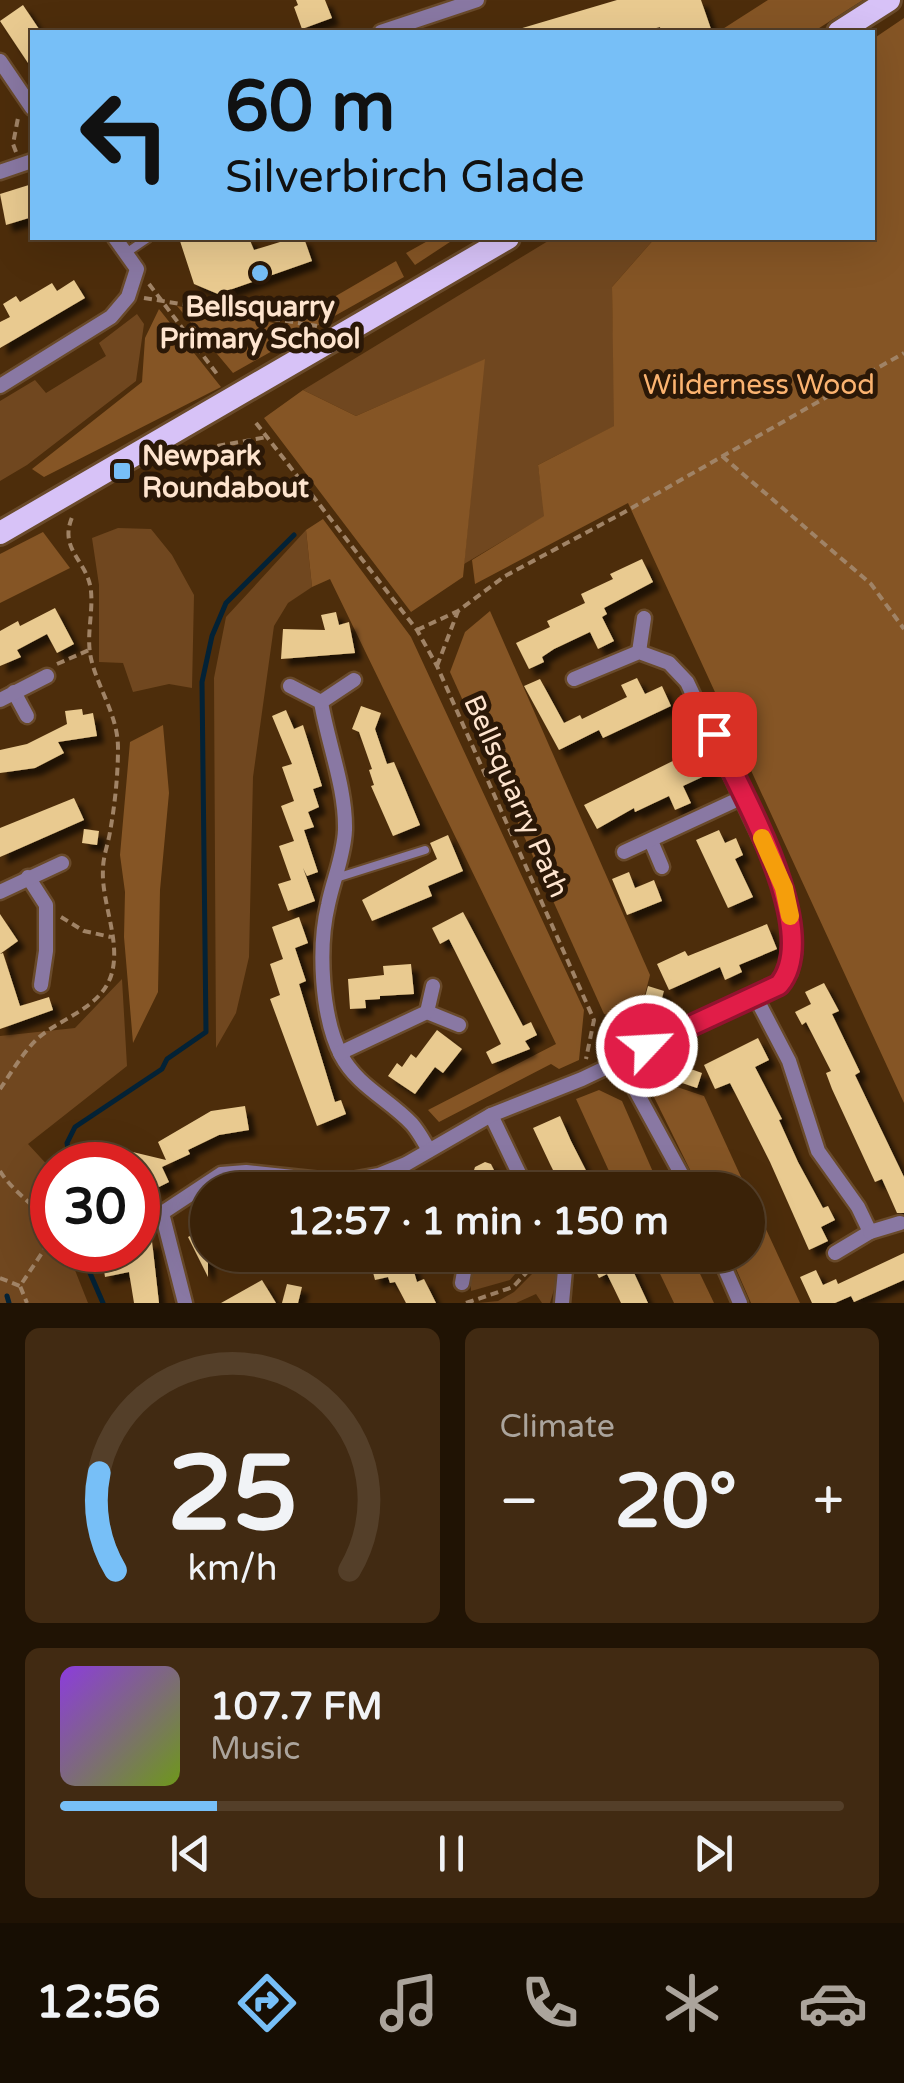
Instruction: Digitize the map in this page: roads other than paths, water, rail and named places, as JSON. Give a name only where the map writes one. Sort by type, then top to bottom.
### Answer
[{"type":"main road","points":[[842,30],[889,0]]},
{"type":"main road","points":[[0,533],[505,240]]},
{"type":"street","points":[[387,30],[477,0]]},
{"type":"street","points":[[0,61],[30,105]]},
{"type":"street","points":[[0,172],[26,163]]},
{"type":"street","points":[[0,386],[111,317],[128,297],[136,268],[116,240]]},
{"type":"street","points":[[639,652],[644,618]]},
{"type":"street","points":[[185,1303],[162,1213],[222,1174],[246,1172],[340,1182],[379,1175],[492,1115],[582,1079],[779,985],[790,972],[794,952],[784,888],[688,682],[668,663],[639,652],[574,679]]},
{"type":"street","points":[[27,716],[7,696],[47,676]]},
{"type":"street","points":[[320,702],[354,680]]},
{"type":"street","points":[[290,686],[320,702],[339,783],[345,828],[326,919],[322,986],[340,1053],[365,1084],[415,1126],[429,1150]]},
{"type":"street","points":[[624,852],[743,797]]},
{"type":"street","points":[[651,840],[662,866]]},
{"type":"street","points":[[0,892],[62,863]]},
{"type":"street","points":[[28,877],[46,904],[41,985]]},
{"type":"street","points":[[427,1012],[433,986]]},
{"type":"street","points":[[755,996],[789,1061],[818,1151],[870,1232]]},
{"type":"street","points":[[340,1053],[427,1012],[459,1025]]},
{"type":"street","points":[[618,1060],[680,1172]]},
{"type":"street","points":[[492,1115],[519,1172]]},
{"type":"street","points":[[835,1253],[870,1232],[900,1223]]},
{"type":"street","points":[[462,1283],[464,1272]]},
{"type":"street","points":[[562,1303],[563,1272]]},
{"type":"street","points":[[726,1272],[740,1303]]},
{"type":"lane","points":[[126,253],[145,240]]},
{"type":"lane","points":[[336,878],[425,850]]},
{"type":"waterway","points":[[68,1142],[75,1127],[162,1069],[167,1059],[206,1032],[202,682],[212,636],[226,603],[294,535]]},
{"type":"waterway","points":[[90,1272],[103,1303]]},
{"type":"waterway","points":[[7,1296],[9,1303]]},
{"type":"place","name":"Bellsquarry Primary School","points":[[260,273]]},
{"type":"place","name":"Newpark Roundabout","points":[[122,471]]},
{"type":"park label","name":"Wilderness Wood","points":[[759,384]]}]
